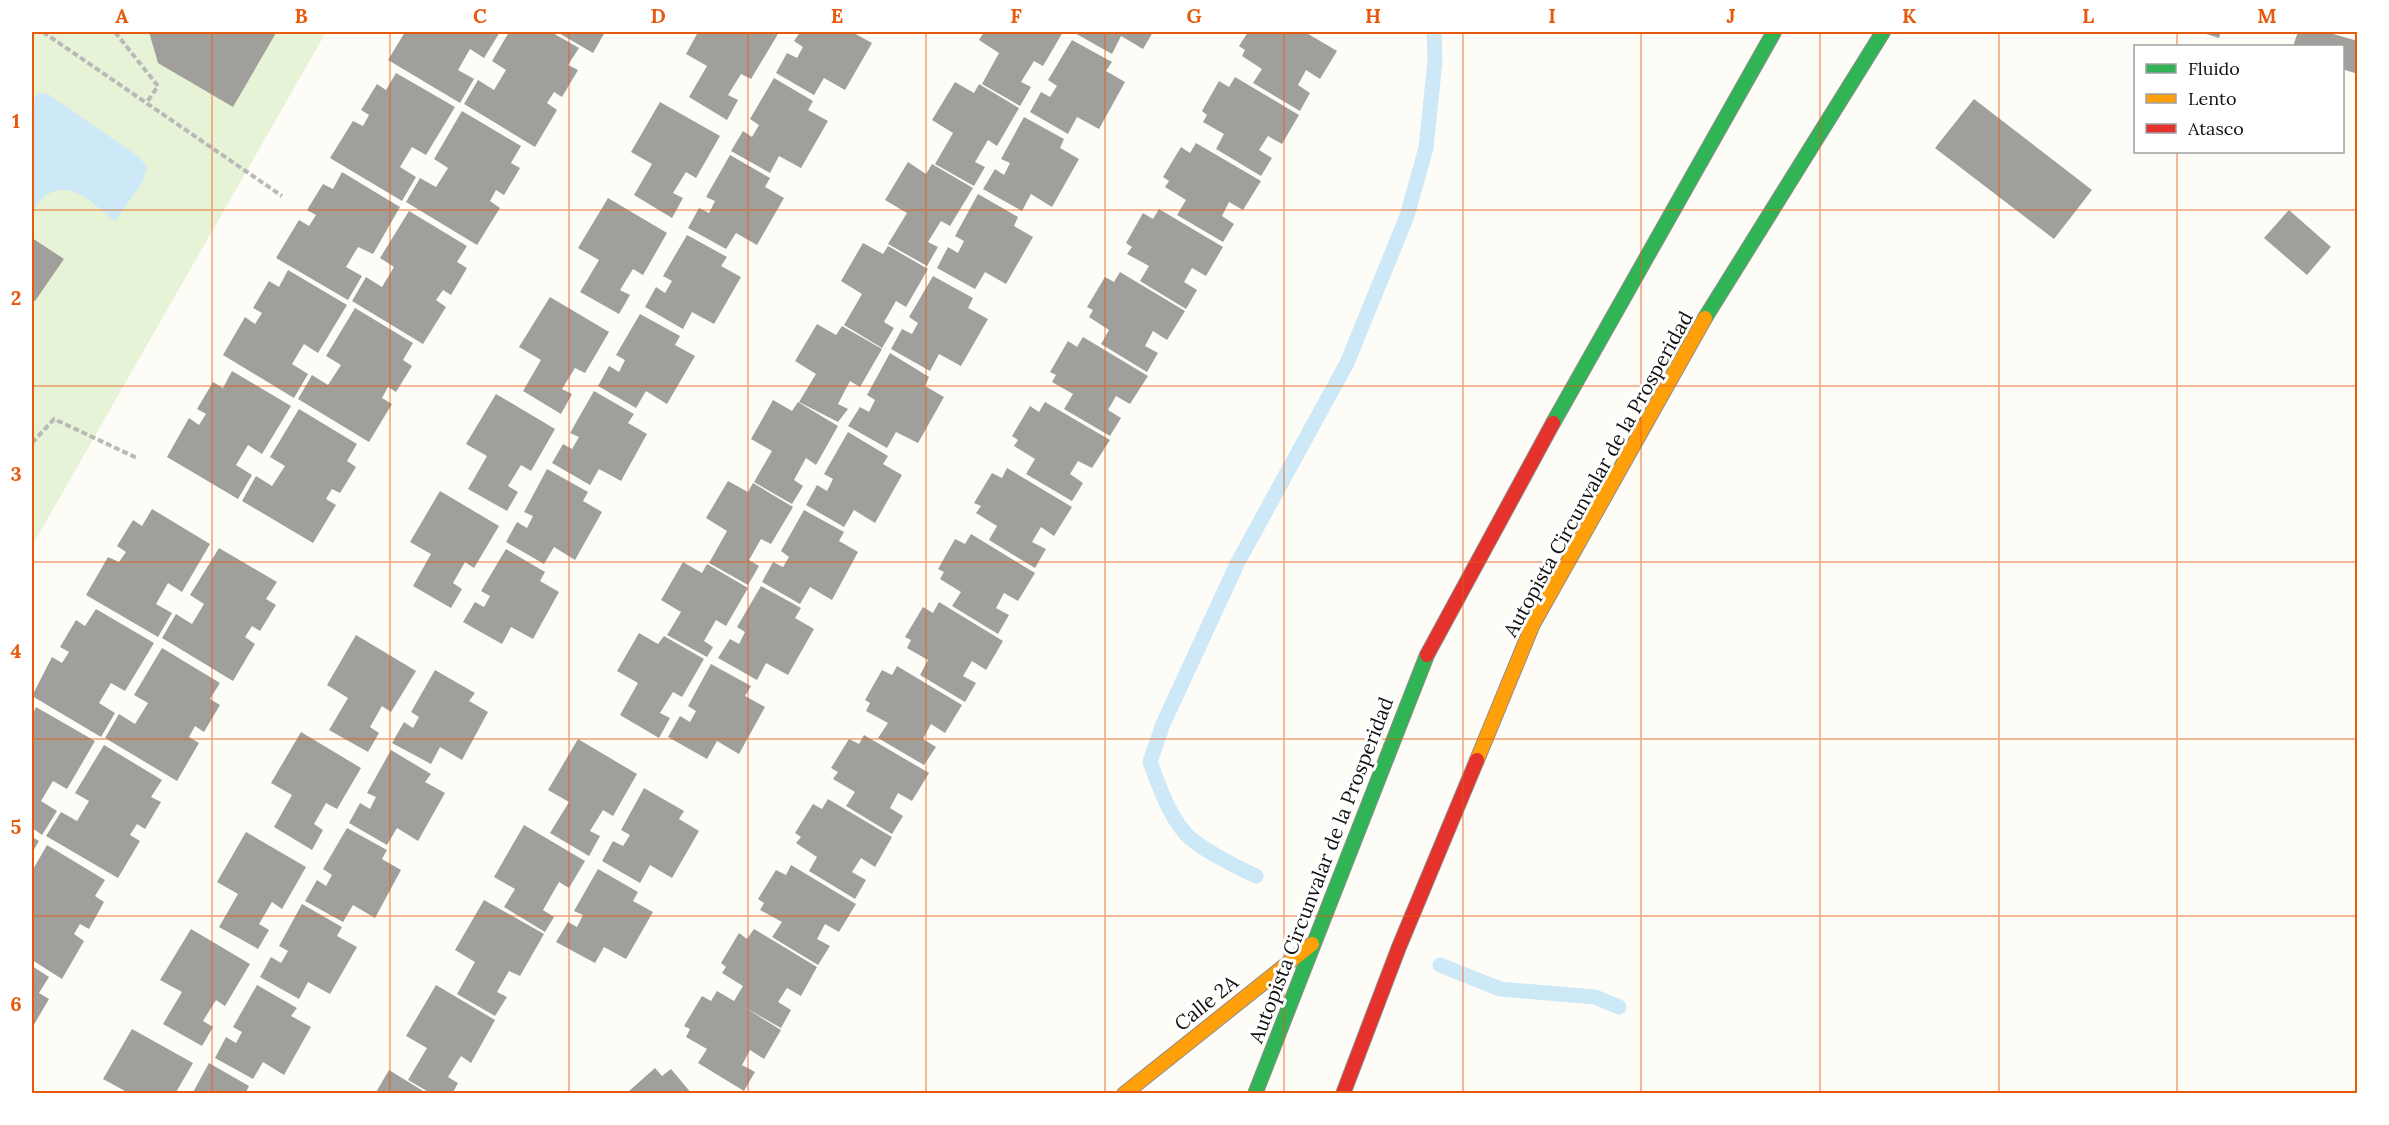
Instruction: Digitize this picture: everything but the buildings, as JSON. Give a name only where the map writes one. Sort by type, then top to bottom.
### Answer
[{"type":"main road","name":"Autopista Circunvalar de la Prosperidad","points":[[1255,1094],[1424,662],[1520,481],[1774,32]]},
{"type":"main road","name":"Autopista Circunvalar de la Prosperidad","points":[[1343,1094],[1399,947],[1533,624],[1717,298],[1883,32]]},
{"type":"main road","name":"Calle 2A","points":[[1124,1094],[1312,944]]},
{"type":"path","points":[[43,32],[282,196]]},
{"type":"path","points":[[115,32],[158,86],[147,102]]},
{"type":"path","points":[[32,443],[54,418],[137,458]]},
{"type":"green space","points":[[32,32],[326,32],[32,546]]},
{"type":"water","points":[[38,93],[48,94],[139,157],[147,167],[142,183],[115,221],[90,201],[72,191],[53,191],[44,197],[32,211],[32,102]]},
{"type":"waterway","points":[[1256,876],[1208,851],[1185,833],[1169,808],[1150,762],[1163,724],[1238,562],[1347,363],[1407,216],[1426,148],[1435,61],[1434,32]]},
{"type":"waterway","points":[[1440,965],[1500,989],[1595,997],[1619,1007]]},
{"type":"traffic: fast","points":[[1553,423],[1774,32]]},
{"type":"traffic: fast","points":[[1705,318],[1883,32]]},
{"type":"traffic: fast","points":[[1255,1094],[1427,655]]},
{"type":"traffic: slow","points":[[1477,760],[1533,624],[1705,318]]},
{"type":"traffic: slow","points":[[1124,1094],[1312,944]]},
{"type":"traffic: jam","points":[[1427,655],[1553,423]]},
{"type":"traffic: jam","points":[[1343,1094],[1399,947],[1477,760]]}]
